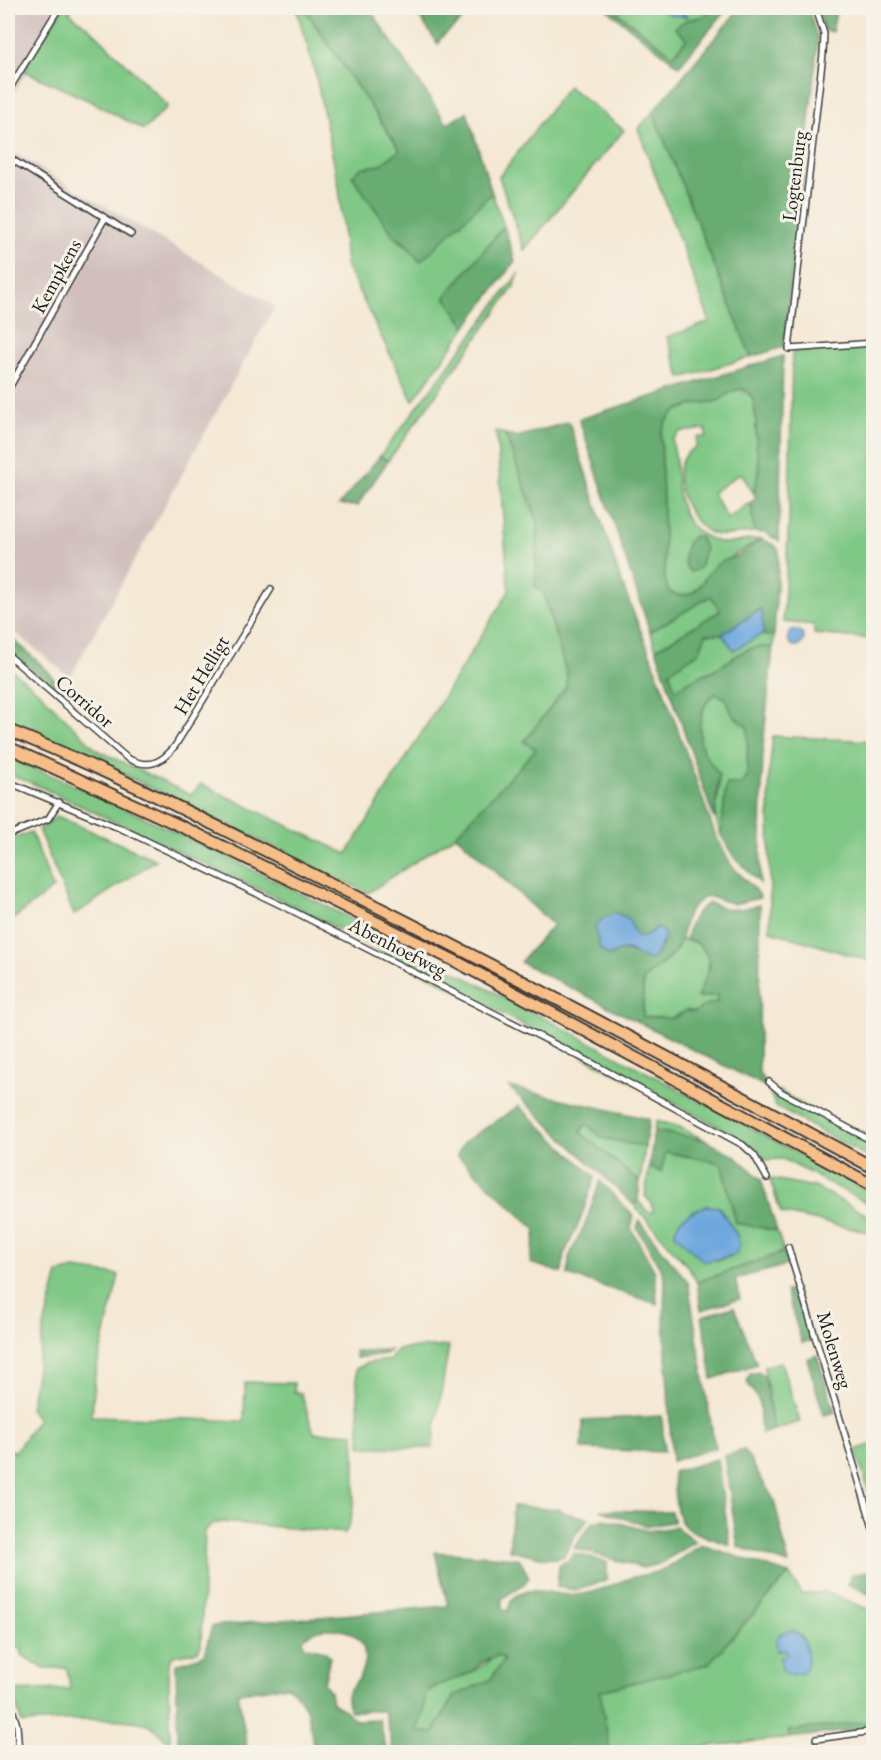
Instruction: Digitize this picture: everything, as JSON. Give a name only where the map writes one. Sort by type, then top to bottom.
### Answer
[{"type":"highway","points":[[8,730],[172,804],[352,894],[637,1040],[873,1168]]},
{"type":"highway","points":[[8,747],[176,824],[459,963],[873,1186]]},
{"type":"street","points":[[8,91],[59,8]]},
{"type":"street","name":"Logtenburg","points":[[816,8],[824,34],[823,54],[789,349],[873,343]]},
{"type":"street","points":[[8,157],[132,234]]},
{"type":"street","name":"Kempkens","points":[[8,390],[105,218]]},
{"type":"street","points":[[8,376],[14,379]]},
{"type":"street","name":"Het Helligt","points":[[147,765],[159,762],[175,746],[271,589]]},
{"type":"street","name":"Corridor","points":[[8,655],[127,758],[147,765]]},
{"type":"street","name":"Abenhoefweg","points":[[8,782],[59,802],[196,864],[579,1057],[743,1144],[760,1164],[767,1178]]},
{"type":"street","points":[[8,835],[48,819],[59,802]]},
{"type":"street","points":[[769,1082],[781,1092],[873,1142]]},
{"type":"street","name":"Molenweg","points":[[788,1247],[873,1531]]},
{"type":"street","points":[[8,1696],[17,1725],[19,1752]]},
{"type":"street","points":[[816,1739],[873,1731]]},
{"type":"shaded area","points":[[8,8],[69,8],[16,89],[8,110]]},
{"type":"shaded area","points":[[8,149],[275,306],[70,677],[8,627]]},
{"type":"green space","points":[[63,8],[72,8],[69,12],[96,34],[168,106],[144,130],[92,102],[26,72],[25,68]]},
{"type":"green space","points":[[296,8],[304,8],[400,150],[380,165],[361,168],[394,236],[411,250],[467,214],[492,193],[504,226],[445,297],[466,327],[413,401],[346,265],[339,187],[316,76]]},
{"type":"green space","points":[[304,8],[369,8],[447,124],[467,112],[492,193],[420,262],[404,242],[394,236],[352,176],[361,168],[380,165],[400,150]]},
{"type":"green space","points":[[413,8],[476,8],[441,38],[438,44]]},
{"type":"green space","points":[[605,8],[611,8],[673,55],[687,39],[675,28],[684,21],[704,16],[713,8],[728,8],[679,66]]},
{"type":"green space","points":[[622,8],[656,8],[672,15],[687,16],[674,8],[713,8],[704,16],[675,28],[687,39],[673,55],[618,13]]},
{"type":"green space","points":[[740,8],[808,8],[818,39],[784,347],[751,357],[653,112]]},
{"type":"green space","points":[[817,8],[837,8],[832,32],[824,30]]},
{"type":"green space","points":[[568,86],[624,130],[524,250],[499,177]]},
{"type":"green space","points":[[653,112],[751,357],[681,378],[667,337],[710,322],[638,129]]},
{"type":"green space","points":[[504,226],[515,261],[466,327],[445,297]]},
{"type":"green space","points":[[519,273],[514,287],[388,461],[380,456]]},
{"type":"green space","points":[[873,347],[873,639],[814,634],[814,625],[783,622],[789,519],[792,352]]},
{"type":"green space","points":[[783,356],[779,541],[765,533],[754,532],[751,502],[756,498],[755,488],[759,468],[755,409],[748,392],[742,389],[732,392],[719,401],[683,408],[670,417],[661,434],[665,580],[669,592],[687,595],[693,592],[716,565],[738,556],[761,539],[775,545],[779,551],[774,636],[760,635],[764,633],[760,609],[722,634],[706,634],[699,652],[669,672],[676,690],[748,649],[773,647],[763,746],[760,883],[733,856],[721,835],[727,784],[741,784],[747,778],[748,728],[733,715],[725,698],[716,694],[710,698],[703,711],[700,736],[703,751],[719,775],[714,819],[656,649],[720,611],[711,596],[650,632],[579,419]]},
{"type":"green space","points":[[741,389],[754,398],[759,471],[754,494],[741,473],[712,493],[727,518],[751,502],[754,532],[727,535],[711,533],[692,516],[685,504],[679,477],[680,465],[686,454],[696,447],[697,437],[706,437],[706,429],[680,432],[673,439],[677,487],[679,499],[688,520],[705,536],[724,543],[761,539],[712,569],[702,584],[691,594],[676,595],[669,592],[665,580],[661,434],[667,418],[674,412],[701,402],[715,402],[728,392]]},
{"type":"green space","points":[[569,422],[621,581],[658,674],[715,834],[731,865],[759,894],[760,898],[734,904],[707,896],[697,902],[687,915],[682,936],[675,951],[643,980],[643,1017],[675,1018],[685,1011],[696,1012],[705,1005],[717,1002],[718,995],[697,998],[710,966],[702,948],[686,940],[690,924],[695,914],[709,903],[734,909],[760,905],[759,1073],[768,1088],[520,962],[553,925],[456,835],[536,749],[524,742],[566,687],[567,675],[544,595],[535,586],[538,523],[505,434],[517,437]],"holes":[[[632,926],[636,936],[645,937],[656,928],[665,937],[659,953],[639,956],[628,951],[621,951],[609,956],[600,949],[598,937]]]},
{"type":"green space","points":[[496,431],[505,434],[538,523],[535,581],[544,595],[567,675],[566,687],[561,697],[524,742],[537,749],[456,835],[368,893],[81,754],[8,725],[8,667],[39,692],[97,750],[191,795],[201,784],[347,854],[509,591]]},
{"type":"green space","points":[[380,456],[388,461],[357,506],[339,505]]},
{"type":"green space","points":[[694,536],[701,537],[705,550],[700,568],[691,572],[684,559],[688,543]]},
{"type":"green space","points":[[711,595],[720,611],[656,649],[650,632]]},
{"type":"green space","points":[[8,634],[48,671],[75,706],[8,650]]},
{"type":"green space","points":[[706,634],[722,634],[734,650],[760,635],[774,636],[773,647],[748,649],[676,690],[669,676],[670,669],[694,656],[701,648]]},
{"type":"green space","points":[[716,694],[725,698],[730,710],[748,728],[747,778],[741,784],[727,784],[721,835],[716,819],[719,777],[704,753],[700,738],[702,712],[710,698]]},
{"type":"green space","points":[[773,736],[873,741],[873,962],[770,931],[769,774]]},
{"type":"green space","points":[[8,757],[213,850],[470,980],[873,1194],[873,1206],[783,1159],[763,1160],[747,1143],[731,1133],[296,907],[34,784],[8,774]]},
{"type":"green space","points":[[57,816],[156,860],[74,915],[38,829]]},
{"type":"green space","points":[[31,832],[53,888],[11,921],[8,910],[8,841]]},
{"type":"green space","points":[[680,939],[698,943],[707,956],[707,976],[698,998],[715,994],[718,995],[719,1000],[696,1012],[687,1010],[669,1019],[643,1017],[643,980],[674,952]]},
{"type":"green space","points":[[509,1087],[649,1119],[645,1147],[603,1138],[586,1124],[580,1132],[640,1182],[638,1201],[634,1205]]},
{"type":"green space","points":[[768,1088],[781,1092],[873,1147],[873,1160],[776,1107]]},
{"type":"green space","points":[[519,1106],[595,1177],[580,1221],[564,1255],[562,1273],[530,1263],[536,1230],[457,1155],[464,1142]]},
{"type":"green space","points":[[656,1121],[677,1126],[705,1140],[654,1131]]},
{"type":"green space","points":[[586,1124],[603,1138],[645,1147],[640,1182],[580,1134]]},
{"type":"green space","points":[[654,1131],[705,1140],[735,1156],[761,1179],[777,1231],[736,1223],[721,1163],[666,1152],[661,1172],[649,1167]]},
{"type":"green space","points":[[665,1152],[721,1163],[736,1223],[777,1231],[784,1252],[697,1282],[688,1267],[634,1205],[638,1201],[648,1212],[653,1212],[652,1204],[645,1196],[649,1167],[661,1172]],"holes":[[[706,1206],[735,1255],[717,1261],[692,1211]]]},
{"type":"green space","points":[[767,1178],[815,1187],[873,1218],[873,1233],[781,1213],[770,1180]]},
{"type":"green space","points":[[600,1181],[634,1216],[631,1228],[655,1272],[657,1304],[568,1275],[569,1257],[586,1222]]},
{"type":"green space","points":[[639,1221],[688,1282],[715,1448],[672,1461],[664,1319],[665,1279],[637,1228]]},
{"type":"green space","points":[[784,1252],[788,1265],[735,1279],[740,1299],[701,1310],[697,1282]]},
{"type":"green space","points":[[74,1269],[119,1275],[95,1375],[92,1416],[244,1421],[245,1382],[294,1383],[294,1392],[301,1393],[314,1433],[354,1433],[354,1499],[345,1533],[222,1522],[212,1524],[205,1531],[201,1645],[198,1651],[173,1656],[169,1662],[170,1747],[154,1728],[135,1721],[104,1719],[22,1723],[11,1691],[70,1689],[67,1668],[43,1668],[22,1655],[22,1648],[12,1647],[8,1662],[8,1448],[15,1452],[38,1419],[30,1409],[44,1327],[58,1273]]},
{"type":"green space","points":[[796,1289],[812,1340],[802,1343],[786,1291]]},
{"type":"green space","points":[[734,1307],[757,1364],[712,1379],[702,1316]]},
{"type":"green space","points":[[449,1346],[432,1448],[361,1447],[356,1369],[367,1363],[390,1360],[397,1349]]},
{"type":"green space","points":[[390,1350],[385,1354],[356,1358],[355,1351]]},
{"type":"green space","points":[[817,1355],[835,1412],[824,1415],[807,1359]]},
{"type":"green space","points":[[781,1362],[800,1422],[773,1430],[764,1367]]},
{"type":"green space","points":[[759,1372],[765,1377],[773,1430],[761,1434],[759,1401],[747,1382],[750,1374]]},
{"type":"green space","points":[[662,1416],[664,1452],[582,1449],[583,1420]]},
{"type":"green space","points":[[874,1444],[873,1506],[856,1450]]},
{"type":"green space","points":[[744,1450],[774,1500],[789,1564],[738,1547],[724,1456]]},
{"type":"green space","points":[[717,1459],[730,1545],[698,1534],[682,1524],[676,1506],[673,1472]]},
{"type":"green space","points":[[513,1506],[559,1509],[565,1513],[589,1518],[575,1535],[564,1556],[543,1558],[509,1550]]},
{"type":"green space","points":[[600,1510],[671,1512],[674,1522],[646,1526]]},
{"type":"green space","points":[[605,1519],[648,1531],[676,1527],[696,1542],[659,1564],[643,1568],[574,1548],[592,1523]]},
{"type":"green space","points":[[702,1545],[789,1574],[708,1664],[600,1691],[610,1752],[394,1752],[384,1711],[350,1711],[347,1695],[363,1669],[365,1660],[362,1645],[352,1634],[329,1629],[307,1636],[303,1639],[304,1646],[325,1651],[330,1657],[324,1683],[330,1691],[332,1703],[344,1709],[355,1720],[379,1719],[387,1752],[314,1752],[305,1706],[295,1692],[287,1686],[238,1693],[248,1752],[178,1752],[176,1664],[204,1655],[212,1626],[448,1606],[435,1552],[519,1558],[529,1577],[525,1583],[502,1599],[502,1609],[508,1611],[512,1600],[518,1594],[526,1591],[566,1595],[589,1593],[659,1571]],"holes":[[[500,1656],[504,1660],[490,1680],[454,1696],[433,1733],[416,1731],[424,1713],[425,1695],[433,1687],[470,1673],[482,1663]]]},
{"type":"green space","points":[[574,1553],[607,1562],[607,1580],[576,1590],[557,1587],[559,1565],[569,1560]]},
{"type":"green space","points":[[873,1571],[873,1596],[848,1584],[851,1575]]},
{"type":"green space","points":[[789,1574],[802,1594],[825,1592],[873,1611],[873,1721],[789,1731],[790,1738],[648,1752],[610,1752],[599,1691],[708,1664]],"holes":[[[801,1635],[807,1650],[803,1673],[789,1675],[786,1649],[777,1650]]]},
{"type":"green space","points":[[496,1656],[504,1660],[490,1680],[454,1696],[433,1733],[416,1731],[424,1713],[425,1694],[441,1684],[472,1672]]},
{"type":"green space","points":[[873,1721],[873,1728],[790,1738],[788,1731]]},
{"type":"water","points":[[656,8],[674,8],[688,17],[672,15]]},
{"type":"water","points":[[761,609],[764,633],[734,650],[722,634]]},
{"type":"water","points":[[796,630],[804,638],[796,646],[788,638]]},
{"type":"water","points":[[616,913],[628,918],[636,936],[645,937],[656,928],[662,930],[665,937],[654,958],[647,959],[624,950],[609,956],[600,949],[595,928],[603,918]]},
{"type":"water","points":[[706,1206],[719,1207],[736,1233],[740,1245],[735,1255],[704,1262],[675,1234],[681,1220]]},
{"type":"water","points":[[794,1630],[802,1638],[808,1656],[803,1673],[789,1675],[782,1670],[780,1657],[787,1655],[786,1649],[777,1651],[776,1639],[781,1633]]}]
